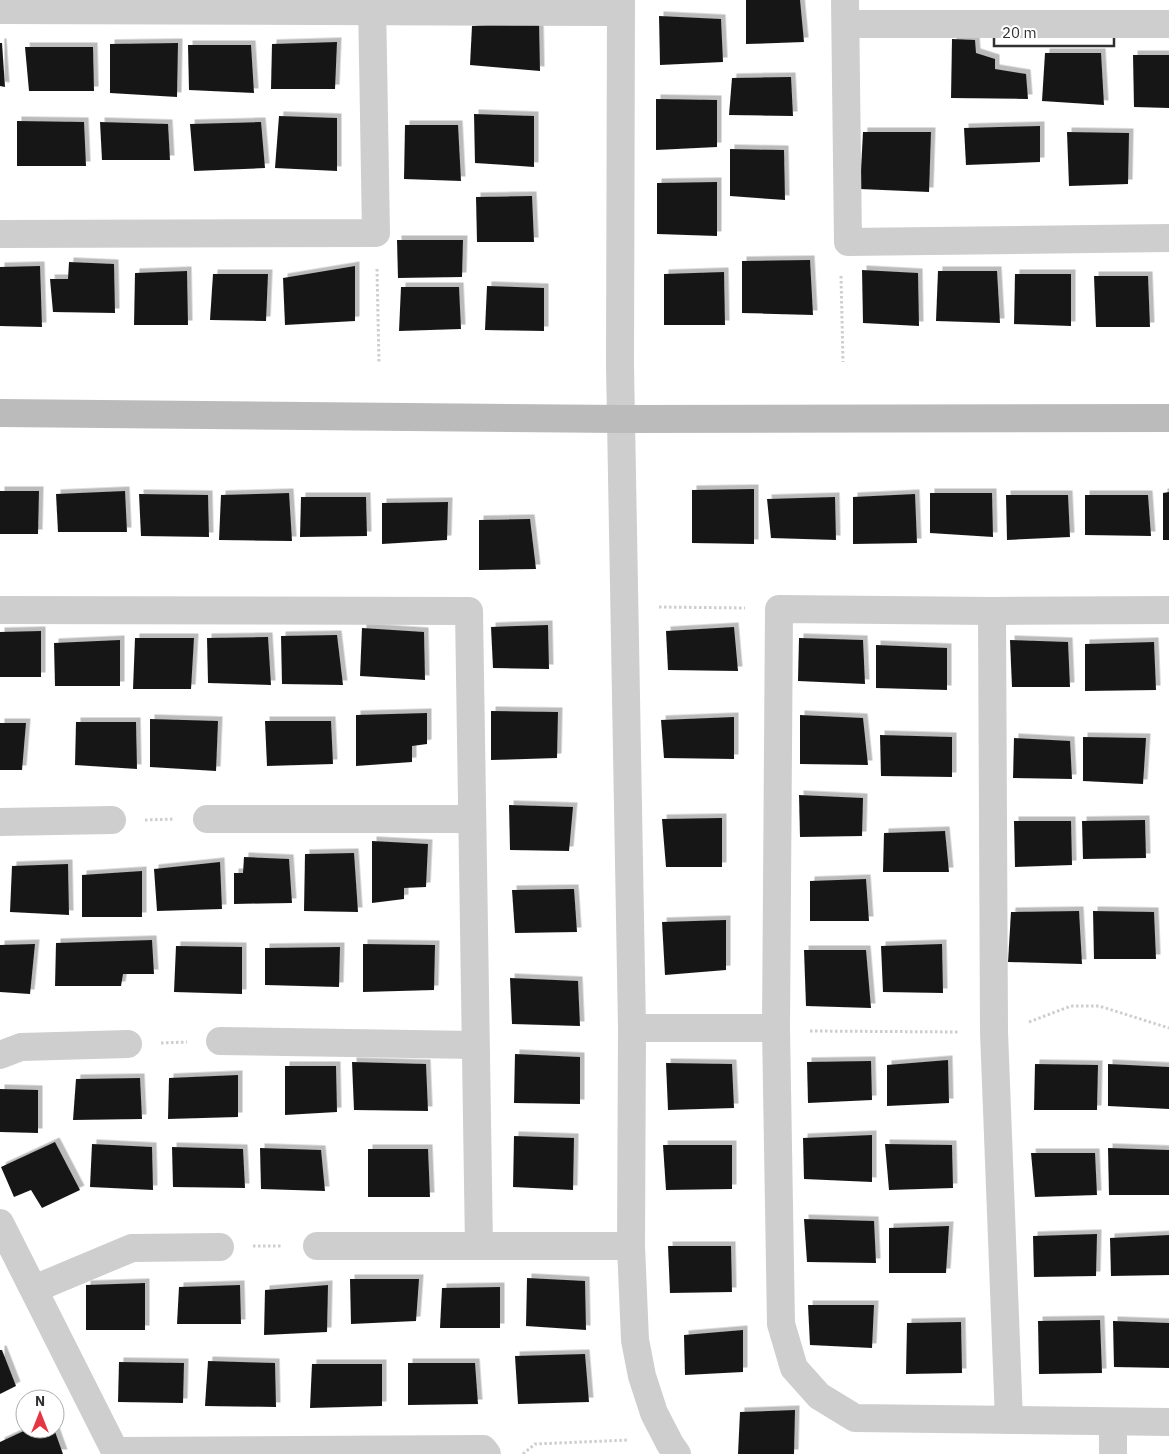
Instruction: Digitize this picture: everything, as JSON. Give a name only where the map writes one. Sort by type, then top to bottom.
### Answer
[{"type":"street","points":[[0,234],[376,233],[372,6]]},
{"type":"street","points":[[0,10],[372,6],[621,6],[621,419],[632,1028],[631,1246],[635,1340],[642,1376],[654,1413],[677,1454]]},
{"type":"street","points":[[1169,24],[845,12],[848,242],[1169,238]]},
{"type":"street","points":[[0,413],[621,419],[1169,418]]},
{"type":"street","points":[[1169,610],[780,609],[776,1028],[780,1324],[794,1368],[819,1396],[856,1418],[1169,1422]]},
{"type":"street","points":[[0,610],[469,611],[479,1246]]},
{"type":"street","points":[[992,611],[994,1032],[1009,1420]]},
{"type":"street","points":[[207,819],[472,819]]},
{"type":"street","points":[[0,822],[112,820]]},
{"type":"street","points":[[632,1028],[776,1028]]},
{"type":"street","points":[[220,1041],[476,1045]]},
{"type":"street","points":[[0,1055],[21,1047],[128,1044]]},
{"type":"street","points":[[0,1223],[115,1451],[373,1452],[483,1449],[487,1454]]},
{"type":"street","points":[[317,1246],[631,1246]]},
{"type":"street","points":[[34,1289],[132,1248],[220,1247]]},
{"type":"street","points":[[1113,1422],[1113,1454]]},
{"type":"path","points":[[376,233],[379,363]]},
{"type":"path","points":[[843,362],[840,261],[848,242]]},
{"type":"path","points":[[658,607],[726,608]]},
{"type":"path","points":[[112,820],[207,819]]},
{"type":"path","points":[[128,1044],[220,1041]]},
{"type":"path","points":[[220,1247],[317,1246]]},
{"type":"path","points":[[523,1454],[535,1444],[632,1440]]},
{"type":"building","points":[[746,0],[800,0],[804,42],[746,44]]},
{"type":"building","points":[[659,16],[721,19],[723,62],[660,65]]},
{"type":"building","points":[[539,22],[540,71],[470,65],[472,26]]},
{"type":"building","points":[[952,39],[975,40],[976,53],[995,59],[995,69],[1026,74],[1028,99],[951,98]]},
{"type":"building","points":[[337,42],[335,89],[271,89],[272,44]]},
{"type":"building","points":[[0,43],[2,43],[5,87],[0,86]]},
{"type":"building","points":[[178,43],[177,97],[110,93],[110,44]]},
{"type":"building","points":[[188,45],[251,45],[254,93],[189,90]]},
{"type":"building","points":[[25,47],[93,47],[94,91],[29,91]]},
{"type":"building","points":[[1045,53],[1101,53],[1104,105],[1042,101]]},
{"type":"building","points":[[1133,55],[1169,55],[1169,108],[1134,107]]},
{"type":"building","points":[[791,77],[793,116],[729,115],[732,78]]},
{"type":"building","points":[[656,99],[717,100],[717,147],[656,150]]},
{"type":"building","points":[[474,114],[534,116],[534,167],[475,163]]},
{"type":"building","points":[[279,116],[337,118],[337,171],[275,168]]},
{"type":"building","points":[[17,121],[84,122],[86,166],[17,166]]},
{"type":"building","points":[[100,122],[168,124],[170,160],[102,160]]},
{"type":"building","points":[[261,122],[265,168],[194,171],[190,124]]},
{"type":"building","points":[[405,125],[458,125],[461,181],[404,179]]},
{"type":"building","points":[[1040,126],[1040,162],[966,165],[964,128]]},
{"type":"building","points":[[863,132],[931,132],[929,192],[860,189]]},
{"type":"building","points":[[1067,132],[1129,133],[1128,184],[1069,186]]},
{"type":"building","points":[[730,149],[784,150],[785,200],[730,196]]},
{"type":"building","points":[[717,182],[717,236],[657,234],[657,183]]},
{"type":"building","points":[[532,196],[534,242],[477,242],[476,197]]},
{"type":"building","points":[[397,240],[463,240],[462,277],[398,278]]},
{"type":"building","points":[[810,260],[813,315],[742,313],[742,261]]},
{"type":"building","points":[[69,262],[114,264],[115,313],[53,312],[50,279],[68,279]]},
{"type":"building","points":[[40,266],[42,327],[0,326],[0,267]]},
{"type":"building","points":[[355,266],[355,321],[285,325],[283,278]]},
{"type":"building","points":[[862,270],[918,273],[919,326],[863,323]]},
{"type":"building","points":[[187,271],[188,325],[134,325],[135,273]]},
{"type":"building","points":[[938,271],[997,271],[1000,323],[936,321]]},
{"type":"building","points":[[724,272],[725,325],[664,325],[664,274]]},
{"type":"building","points":[[213,274],[268,274],[266,321],[210,320]]},
{"type":"building","points":[[1015,274],[1071,274],[1071,326],[1014,324]]},
{"type":"building","points":[[1094,276],[1148,276],[1150,327],[1096,327]]},
{"type":"building","points":[[487,286],[544,288],[544,331],[485,330]]},
{"type":"building","points":[[401,287],[459,287],[461,329],[399,331]]},
{"type":"building","points":[[754,489],[754,544],[692,543],[692,490]]},
{"type":"building","points":[[0,491],[39,491],[38,534],[0,534]]},
{"type":"building","points":[[125,491],[127,532],[58,532],[56,494]]},
{"type":"building","points":[[1169,492],[1169,540],[1163,540],[1163,493]]},
{"type":"building","points":[[289,493],[292,541],[219,540],[221,495]]},
{"type":"building","points":[[930,493],[992,493],[993,537],[930,533]]},
{"type":"building","points":[[139,494],[208,495],[209,537],[141,536]]},
{"type":"building","points":[[915,494],[917,543],[853,544],[853,497]]},
{"type":"building","points":[[1006,495],[1068,495],[1070,537],[1007,540]]},
{"type":"building","points":[[1085,495],[1148,495],[1151,536],[1085,535]]},
{"type":"building","points":[[301,497],[366,497],[367,536],[300,537]]},
{"type":"building","points":[[835,497],[836,540],[771,538],[767,499]]},
{"type":"building","points":[[448,502],[447,540],[382,544],[382,503]]},
{"type":"building","points":[[530,519],[536,569],[479,570],[479,520]]},
{"type":"building","points":[[548,625],[549,669],[493,668],[491,627]]},
{"type":"building","points":[[734,627],[738,671],[668,670],[666,631]]},
{"type":"building","points":[[362,628],[424,632],[425,680],[360,676]]},
{"type":"building","points":[[41,631],[41,677],[0,677],[0,632]]},
{"type":"building","points":[[337,635],[343,685],[282,684],[281,636]]},
{"type":"building","points":[[268,637],[271,685],[208,683],[207,638]]},
{"type":"building","points":[[135,638],[194,638],[191,689],[133,689]]},
{"type":"building","points":[[799,638],[863,640],[865,684],[798,681]]},
{"type":"building","points":[[120,640],[120,686],[55,686],[54,643]]},
{"type":"building","points":[[1010,640],[1068,642],[1070,687],[1012,687]]},
{"type":"building","points":[[1154,642],[1156,690],[1085,691],[1085,644]]},
{"type":"building","points":[[876,645],[947,648],[947,690],[876,688]]},
{"type":"building","points":[[491,711],[558,712],[557,758],[491,760]]},
{"type":"building","points":[[427,713],[427,744],[412,746],[412,762],[356,766],[356,715]]},
{"type":"building","points":[[800,715],[863,718],[868,765],[800,764]]},
{"type":"building","points":[[734,717],[734,759],[664,758],[661,720]]},
{"type":"building","points":[[150,719],[218,721],[216,771],[150,767]]},
{"type":"building","points":[[265,721],[331,721],[333,764],[267,766]]},
{"type":"building","points":[[76,722],[136,722],[137,769],[75,765]]},
{"type":"building","points":[[0,723],[26,723],[22,770],[0,770]]},
{"type":"building","points":[[880,735],[952,737],[952,777],[881,776]]},
{"type":"building","points":[[1083,737],[1146,738],[1143,784],[1083,781]]},
{"type":"building","points":[[1014,738],[1070,741],[1072,779],[1013,778]]},
{"type":"building","points":[[799,795],[863,798],[862,836],[800,837]]},
{"type":"building","points":[[509,805],[573,807],[569,851],[510,850]]},
{"type":"building","points":[[722,818],[722,867],[666,867],[662,819]]},
{"type":"building","points":[[1145,820],[1146,858],[1083,859],[1082,821]]},
{"type":"building","points":[[1014,821],[1071,821],[1072,865],[1015,867]]},
{"type":"building","points":[[945,831],[949,872],[883,872],[884,833]]},
{"type":"building","points":[[372,841],[428,844],[426,887],[404,888],[404,899],[372,903]]},
{"type":"building","points":[[354,853],[358,912],[304,911],[305,854]]},
{"type":"building","points":[[244,857],[289,859],[292,903],[234,904],[234,873],[243,873]]},
{"type":"building","points":[[220,862],[222,909],[157,911],[154,869]]},
{"type":"building","points":[[68,864],[69,915],[10,912],[12,866]]},
{"type":"building","points":[[142,871],[142,917],[82,917],[82,875]]},
{"type":"building","points":[[866,879],[869,921],[810,921],[810,881]]},
{"type":"building","points":[[574,889],[577,932],[515,933],[512,890]]},
{"type":"building","points":[[1079,911],[1082,964],[1008,962],[1011,912]]},
{"type":"building","points":[[1093,911],[1154,912],[1156,959],[1094,959]]},
{"type":"building","points":[[726,920],[726,970],[665,975],[662,922]]},
{"type":"building","points":[[152,940],[154,974],[123,974],[121,986],[55,986],[56,943]]},
{"type":"building","points":[[35,944],[30,994],[0,992],[0,945]]},
{"type":"building","points":[[363,944],[435,945],[434,990],[363,992]]},
{"type":"building","points":[[942,944],[943,993],[883,992],[881,946]]},
{"type":"building","points":[[176,946],[242,947],[242,994],[174,992]]},
{"type":"building","points":[[340,947],[339,987],[265,985],[265,948]]},
{"type":"building","points":[[804,950],[866,950],[871,1008],[806,1006]]},
{"type":"building","points":[[510,978],[578,981],[580,1026],[512,1024]]},
{"type":"building","points":[[515,1054],[580,1057],[580,1104],[514,1103]]},
{"type":"building","points":[[948,1060],[949,1103],[887,1106],[887,1065]]},
{"type":"building","points":[[871,1061],[872,1100],[808,1103],[807,1062]]},
{"type":"building","points":[[352,1062],[426,1064],[428,1111],[354,1110]]},
{"type":"building","points":[[666,1063],[732,1064],[734,1108],[668,1110]]},
{"type":"building","points":[[1035,1064],[1098,1065],[1097,1110],[1034,1110]]},
{"type":"building","points":[[1108,1064],[1169,1067],[1169,1109],[1108,1106]]},
{"type":"building","points":[[285,1066],[336,1066],[337,1112],[285,1115]]},
{"type":"building","points":[[238,1075],[238,1117],[168,1119],[169,1078]]},
{"type":"building","points":[[140,1078],[142,1119],[73,1120],[76,1079]]},
{"type":"building","points":[[0,1089],[38,1090],[38,1133],[0,1132]]},
{"type":"building","points":[[872,1135],[872,1182],[804,1179],[803,1138]]},
{"type":"building","points":[[514,1136],[574,1138],[573,1190],[513,1187]]},
{"type":"building","points":[[55,1142],[80,1190],[42,1208],[31,1190],[14,1197],[1,1167]]},
{"type":"building","points":[[92,1144],[152,1147],[153,1190],[90,1187]]},
{"type":"building","points":[[885,1144],[952,1145],[953,1188],[889,1190]]},
{"type":"building","points":[[663,1145],[732,1145],[732,1189],[666,1190]]},
{"type":"building","points":[[172,1147],[243,1149],[245,1188],[173,1187]]},
{"type":"building","points":[[260,1148],[321,1150],[325,1191],[261,1189]]},
{"type":"building","points":[[1108,1148],[1169,1150],[1169,1195],[1109,1195]]},
{"type":"building","points":[[368,1149],[428,1149],[430,1197],[368,1197]]},
{"type":"building","points":[[1031,1153],[1095,1153],[1097,1195],[1035,1197]]},
{"type":"building","points":[[804,1219],[874,1221],[876,1263],[807,1262]]},
{"type":"building","points":[[949,1226],[946,1273],[889,1273],[889,1228]]},
{"type":"building","points":[[1097,1234],[1096,1276],[1034,1277],[1033,1236]]},
{"type":"building","points":[[1169,1235],[1169,1275],[1111,1276],[1110,1238]]},
{"type":"building","points":[[668,1246],[731,1246],[732,1292],[670,1293]]},
{"type":"building","points":[[527,1278],[585,1281],[586,1330],[526,1326]]},
{"type":"building","points":[[350,1279],[419,1279],[416,1321],[351,1324]]},
{"type":"building","points":[[145,1283],[145,1330],[86,1330],[86,1285]]},
{"type":"building","points":[[240,1285],[241,1324],[177,1324],[179,1287]]},
{"type":"building","points":[[328,1285],[327,1332],[264,1335],[265,1290]]},
{"type":"building","points":[[500,1287],[500,1328],[440,1328],[442,1288]]},
{"type":"building","points":[[808,1305],[874,1305],[872,1348],[810,1345]]},
{"type":"building","points":[[1100,1320],[1102,1373],[1039,1374],[1038,1321]]},
{"type":"building","points":[[1113,1321],[1169,1323],[1169,1368],[1114,1367]]},
{"type":"building","points":[[961,1322],[962,1373],[906,1374],[907,1323]]},
{"type":"building","points":[[743,1330],[743,1372],[685,1375],[684,1335]]},
{"type":"building","points":[[0,1350],[2,1350],[16,1386],[0,1394]]},
{"type":"building","points":[[585,1354],[589,1402],[518,1404],[515,1356]]},
{"type":"building","points":[[208,1361],[275,1363],[276,1407],[205,1406]]},
{"type":"building","points":[[119,1362],[184,1363],[183,1403],[118,1402]]},
{"type":"building","points":[[408,1363],[475,1363],[478,1404],[408,1405]]},
{"type":"building","points":[[312,1364],[382,1364],[382,1406],[310,1408]]},
{"type":"building","points":[[795,1410],[794,1454],[738,1454],[740,1412]]},
{"type":"building","points":[[15,1435],[15,1439],[58,1439],[63,1454],[0,1454],[0,1442]]}]
